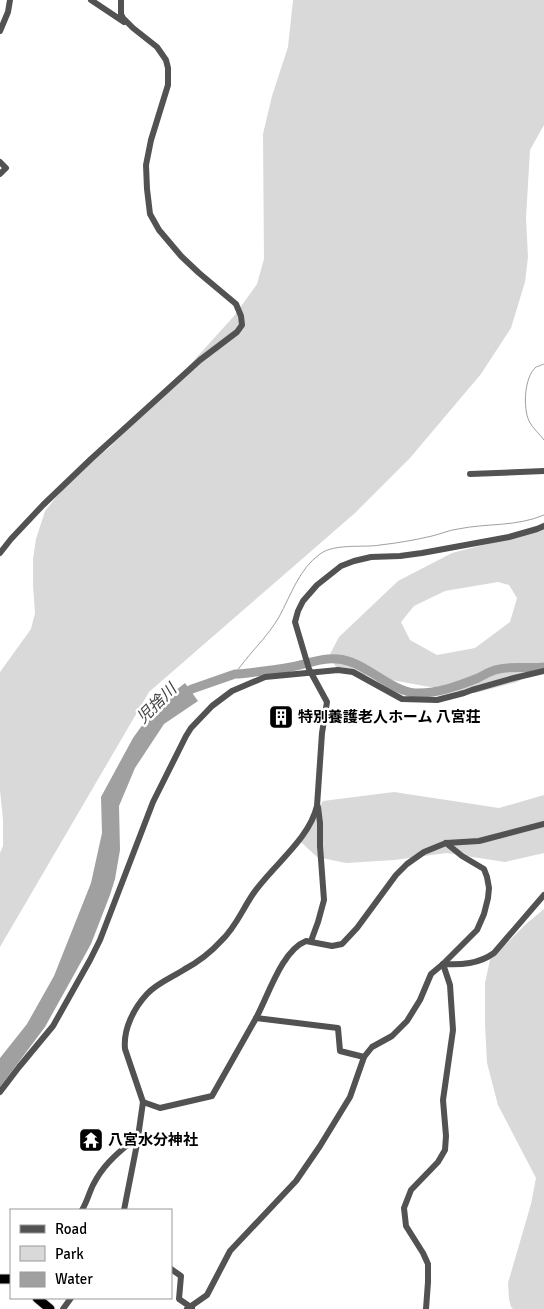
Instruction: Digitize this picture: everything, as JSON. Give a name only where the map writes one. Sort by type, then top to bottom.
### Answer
[{"type":"highway","points":[[38,1299],[50,1309]]},
{"type":"street","points":[[0,31],[8,12],[10,0]]},
{"type":"street","points":[[91,0],[133,28]]},
{"type":"street","points":[[0,553],[43,505],[200,360],[237,332],[242,325],[241,316],[236,304],[181,256],[159,230],[150,214],[146,165],[151,140],[168,84],[168,68],[166,60],[157,47],[125,21],[121,14],[121,0]]},
{"type":"street","points":[[0,162],[6,168],[0,174]]},
{"type":"street","points":[[470,474],[544,471]]},
{"type":"street","points":[[311,941],[324,900],[320,823],[317,806],[326,702],[310,670],[295,622],[303,600],[317,585],[341,566],[354,561],[371,557],[400,556],[509,537],[544,526]]},
{"type":"street","points":[[0,1092],[53,1026],[90,960],[100,940],[154,802],[181,744],[191,728],[212,706],[227,694],[265,677],[310,670],[338,670],[353,672],[402,699],[437,700],[544,671]]},
{"type":"street","points":[[124,1209],[137,1144],[142,1102],[125,1043],[129,1022],[147,994],[198,960],[227,935],[261,884],[294,848],[312,820],[317,806]]},
{"type":"street","points":[[142,1102],[160,1108],[212,1096],[256,1018],[278,971],[295,948],[304,942],[311,941],[332,946],[342,944],[357,928],[399,872],[424,852],[446,844],[479,841],[544,824]]},
{"type":"street","points":[[172,1270],[180,1276],[179,1299],[190,1308],[207,1295],[230,1251],[296,1181],[320,1146],[350,1097],[364,1057],[372,1047],[392,1036],[407,1021],[420,1000],[431,974],[477,930],[484,914],[489,892],[484,869],[446,844]]},
{"type":"street","points":[[443,964],[474,963],[494,953],[544,895]]},
{"type":"street","points":[[426,1309],[428,1264],[406,1226],[404,1208],[411,1190],[438,1162],[445,1150],[446,1136],[442,1100],[454,1030],[450,985],[443,964]]},
{"type":"street","points":[[256,1018],[338,1028],[340,1051],[364,1057]]},
{"type":"street","points":[[82,1209],[92,1186],[109,1161],[130,1143],[137,1144]]},
{"type":"green space","points":[[293,0],[544,0],[544,125],[530,150],[526,218],[528,257],[525,282],[511,328],[481,374],[410,458],[355,513],[149,692],[0,947],[0,853],[3,846],[3,820],[0,790],[0,672],[31,629],[35,613],[33,559],[36,539],[45,511],[76,473],[109,448],[178,378],[234,316],[257,284],[264,259],[263,134],[272,96],[288,47]]},
{"type":"green space","points":[[544,522],[544,667],[517,682],[475,693],[424,686],[338,670],[329,656],[339,637],[398,581],[452,553],[526,534]],"holes":[[[498,582],[509,585],[517,598],[510,622],[475,648],[437,655],[410,640],[401,622],[414,606],[445,591]]]},
{"type":"green space","points":[[394,792],[499,808],[544,795],[544,853],[505,862],[447,853],[394,860],[346,863],[317,857],[301,842],[311,819],[323,801]]},
{"type":"green space","points":[[544,909],[544,1309],[513,1309],[509,1299],[508,1283],[531,1204],[536,1178],[498,1105],[487,1063],[485,983],[490,960]]},
{"type":"water","points":[[185,683],[198,701],[164,724],[135,768],[119,806],[120,850],[115,879],[91,944],[45,1027],[0,1087],[0,1058],[27,1024],[54,976],[91,883],[102,833],[101,797],[133,738],[156,706]]},
{"type":"waterway","points":[[544,364],[536,367],[532,372],[527,385],[525,401],[529,421],[544,440]]},
{"type":"waterway","points":[[235,674],[274,625],[306,567],[320,554],[333,548],[373,546],[400,542],[469,527],[512,523],[544,515]]},
{"type":"waterway","name":"児捨川","points":[[180,695],[235,674],[285,668],[328,659],[343,660],[359,665],[391,685],[407,692],[415,693],[447,689],[501,669],[544,667]]},
{"type":"place","name":"特別養護老人ホーム 八宮荘","points":[[281,717]]},
{"type":"place","name":"八宮水分神社","points":[[91,1140]]}]
